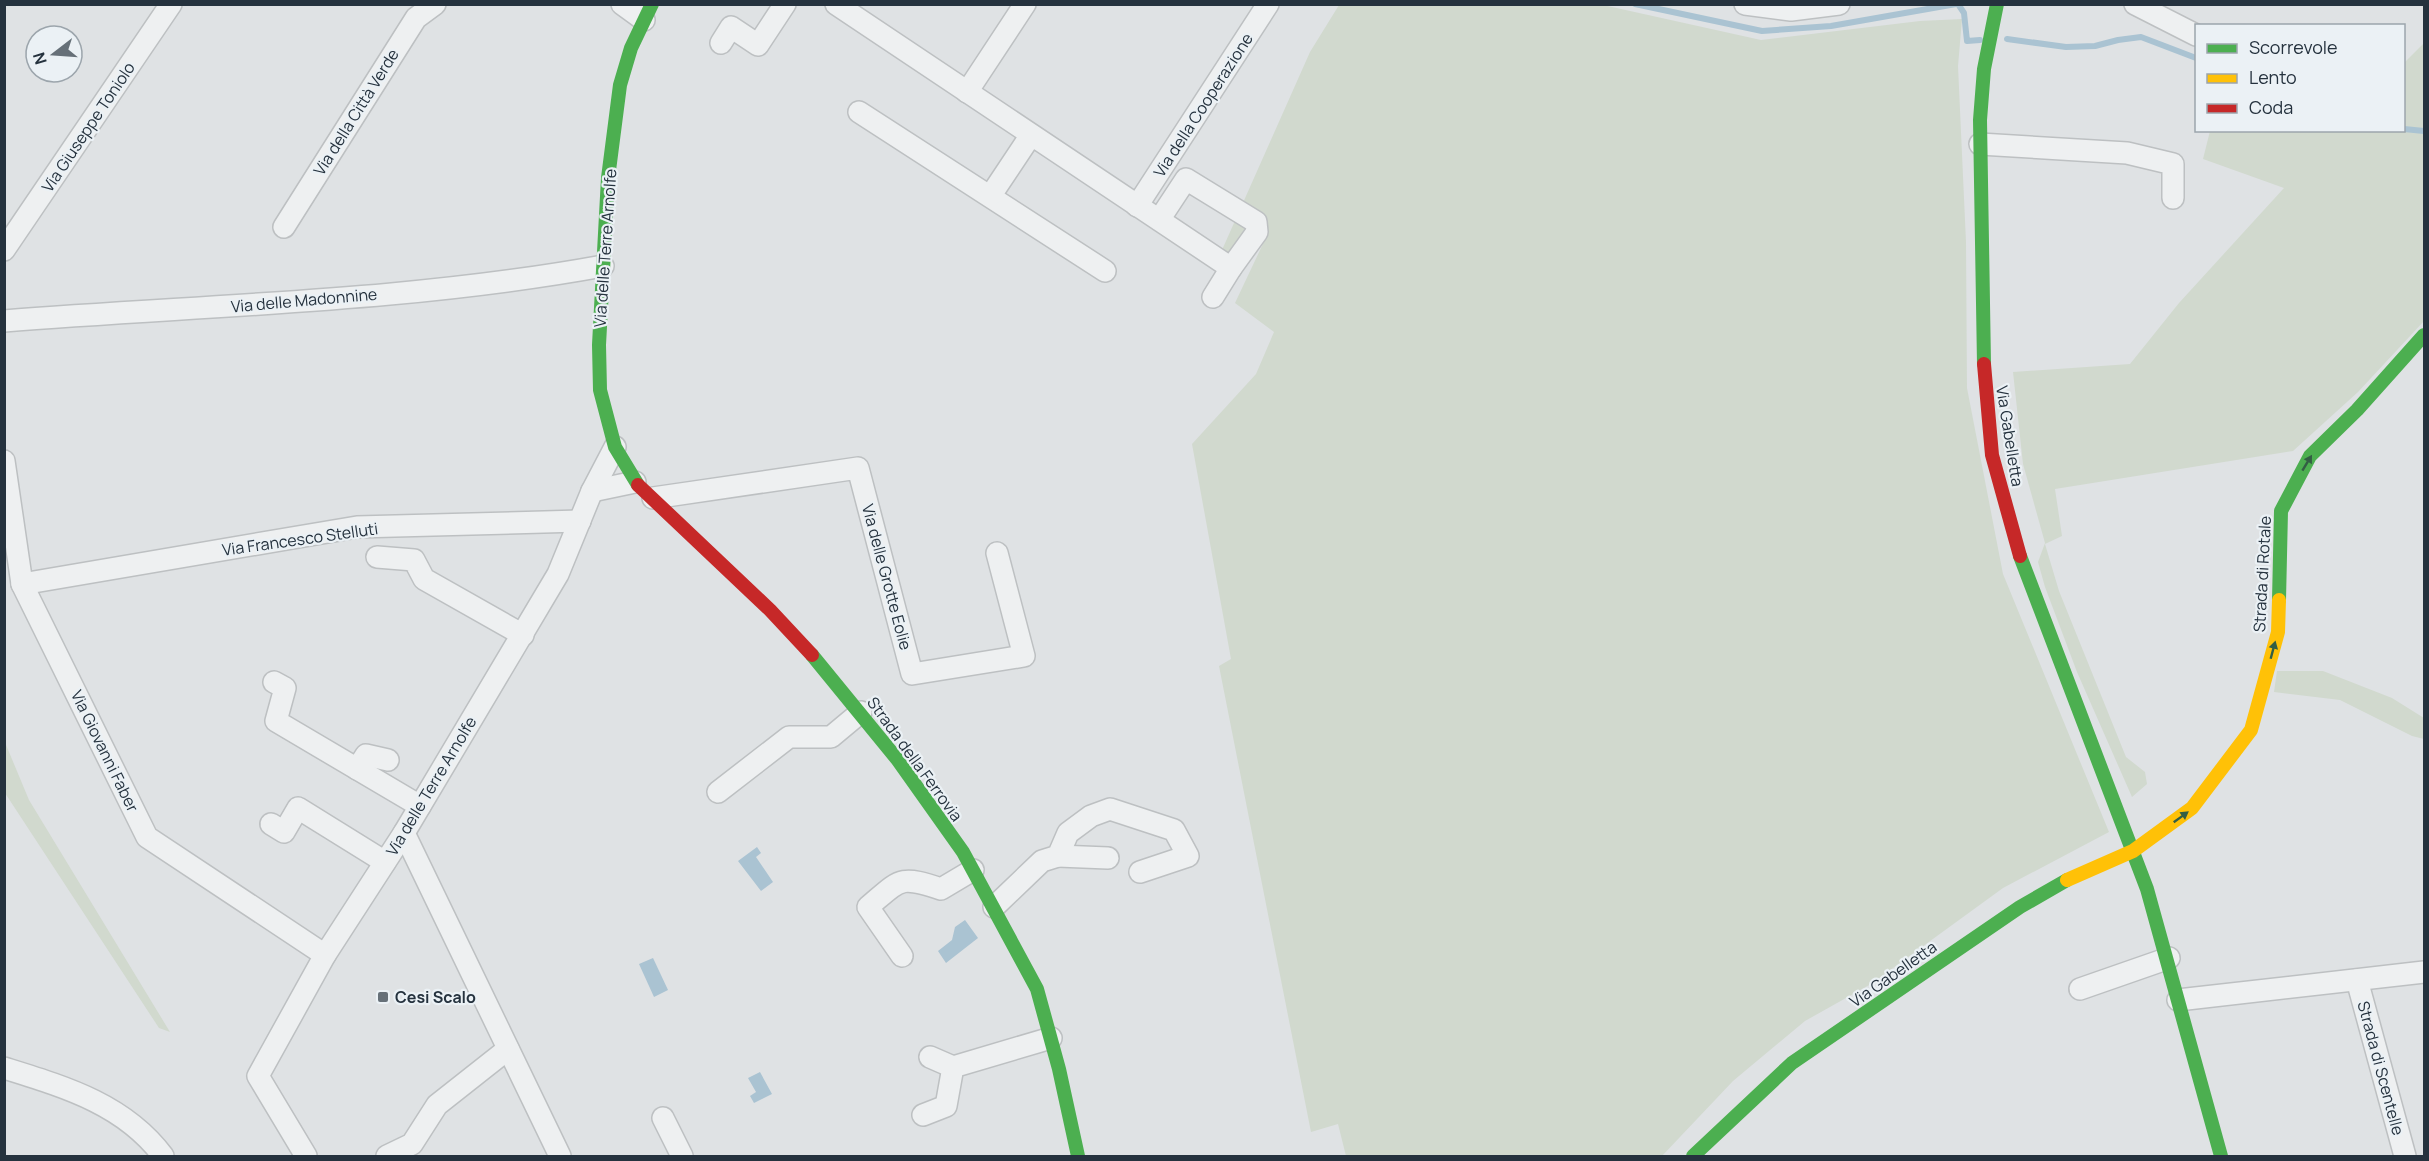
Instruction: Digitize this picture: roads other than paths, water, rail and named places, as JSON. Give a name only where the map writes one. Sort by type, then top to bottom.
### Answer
[{"type":"street","name":"Via Giuseppe Toniolo","points":[[4,250],[171,4]]},
{"type":"street","name":"Via della Città Verde","points":[[284,227],[416,18],[435,4]]},
{"type":"street","points":[[622,4],[648,12]]},
{"type":"street","points":[[721,43],[731,27],[758,45],[785,4]]},
{"type":"street","points":[[836,4],[1232,268],[1213,297]]},
{"type":"street","points":[[967,92],[1025,4]]},
{"type":"street","name":"Via della Cooperazione","points":[[1137,206],[1268,4]]},
{"type":"street","points":[[1745,4],[1791,10],[1839,4]]},
{"type":"street","name":"Via Gabelletta","points":[[1997,4],[1984,70],[1980,144],[1983,366],[1988,426],[1998,480],[2034,599],[2133,851],[2169,958],[2178,1000],[2221,1156]]},
{"type":"street","points":[[2135,4],[2195,34]]},
{"type":"street","name":"Via delle Terre Arnolfe","points":[[306,1156],[258,1076],[325,955],[404,833],[558,574],[592,491],[615,447],[600,390],[598,345],[608,178],[620,85],[648,12]]},
{"type":"street","points":[[859,112],[991,195],[1105,271]]},
{"type":"street","points":[[991,195],[1031,135]]},
{"type":"street","points":[[1980,144],[2127,153],[2173,164],[2173,198]]},
{"type":"street","name":"Via della Cooperazione","points":[[1159,220],[1186,179],[1256,222],[1257,231],[1232,268]]},
{"type":"street","name":"Via delle Madonnine","points":[[4,321],[351,296],[513,279],[603,266]]},
{"type":"street","name":"Strada di Rotale","points":[[2133,851],[2192,808],[2251,730],[2278,632],[2281,511],[2310,456],[2357,410],[2424,335]]},
{"type":"street","name":"Strada della Ferrovia","points":[[615,447],[635,482],[770,610],[829,673],[897,759],[972,870],[1037,989],[1051,1038],[1078,1156]]},
{"type":"street","name":"Via Giovanni Faber","points":[[4,461],[22,584],[147,837],[325,955]]},
{"type":"street","name":"Via delle Grotte Eolie","points":[[653,498],[858,468],[912,674],[1024,656],[997,553]]},
{"type":"street","points":[[592,491],[635,482]]},
{"type":"street","name":"Via Francesco Stelluti","points":[[22,584],[357,527],[580,520]]},
{"type":"street","points":[[377,557],[414,560],[424,579],[523,635]]},
{"type":"street","points":[[274,682],[285,688],[276,721],[420,806]]},
{"type":"street","points":[[718,792],[789,737],[831,737],[861,712]]},
{"type":"street","points":[[357,769],[366,755],[388,760]]},
{"type":"street","points":[[271,824],[284,832],[298,808],[385,862]]},
{"type":"street","points":[[1058,856],[1068,833],[1091,816],[1110,809],[1174,830],[1188,856],[1140,872]]},
{"type":"street","points":[[404,833],[560,1156]]},
{"type":"street","name":"Via Gabelletta","points":[[1693,1156],[1742,1108],[1811,1050],[2020,908],[2079,873],[2133,851]]},
{"type":"street","points":[[994,907],[1042,861],[1058,856],[1108,858]]},
{"type":"street","points":[[902,956],[868,907],[897,882],[910,879],[941,889],[972,870]]},
{"type":"street","points":[[2080,989],[2169,958]]},
{"type":"street","name":"Strada di Scentelle","points":[[2178,1000],[2424,972]]},
{"type":"street","name":"Strada di Scentelle","points":[[2357,980],[2411,1154]]},
{"type":"street","points":[[930,1057],[953,1067],[1051,1038]]},
{"type":"street","points":[[387,1156],[412,1144],[437,1106],[508,1049]]},
{"type":"street","points":[[923,1114],[946,1106],[953,1067]]},
{"type":"street","points":[[4,1068],[66,1088],[105,1105],[134,1123],[163,1156]]},
{"type":"street","points":[[663,1118],[682,1156]]},
{"type":"water","points":[[757,847],[761,853],[756,857],[773,882],[761,891],[738,861]]},
{"type":"water","points":[[965,920],[978,938],[946,963],[938,951],[952,940],[955,927]]},
{"type":"water","points":[[653,958],[668,990],[654,997],[639,964]]},
{"type":"water","points":[[760,1072],[772,1094],[754,1103],[750,1096],[756,1092],[748,1078]]},
{"type":"waterway","points":[[1635,4],[1762,31],[1831,26],[1956,4]]},
{"type":"waterway","points":[[1958,4],[1964,13],[1967,41],[1980,40]]},
{"type":"waterway","points":[[2007,39],[2066,47],[2095,46],[2141,37],[2195,58]]},
{"type":"waterway","points":[[2405,129],[2424,131]]},
{"type":"place","name":"Cesi Scalo","points":[[383,997]]}]
